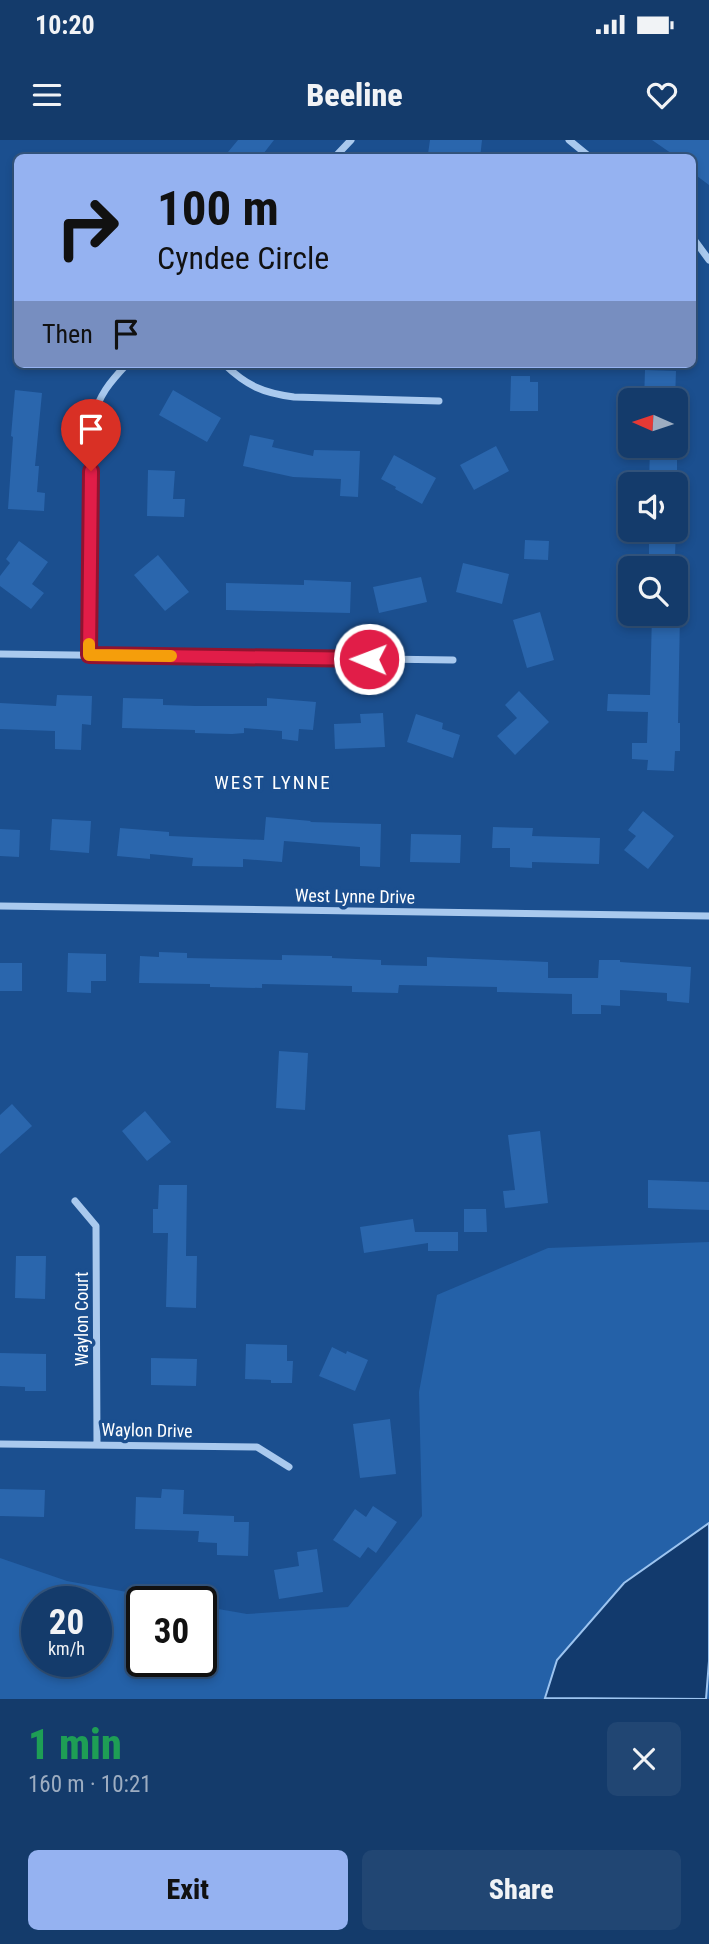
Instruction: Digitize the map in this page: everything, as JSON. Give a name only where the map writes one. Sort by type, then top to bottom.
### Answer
[{"type":"street","points":[[338,154],[351,140]]},
{"type":"street","points":[[569,140],[586,154]]},
{"type":"street","points":[[696,242],[709,260]]},
{"type":"street","points":[[89,655],[92,420],[99,399],[123,368]]},
{"type":"street","points":[[229,368],[250,385],[270,394],[439,401]]},
{"type":"street","points":[[0,654],[453,660]]},
{"type":"street","name":"West Lynne Drive","points":[[0,906],[709,916]]},
{"type":"street","name":"Waylon Court","points":[[75,1200],[96,1226],[97,1445]]},
{"type":"street","name":"Waylon Drive","points":[[0,1444],[257,1447],[289,1467]]},
{"type":"shaded area","points":[[709,1242],[709,1699],[0,1699],[0,1558],[67,1581],[94,1586],[21,1586],[21,1677],[112,1677],[112,1589],[126,1592],[126,1677],[217,1677],[217,1609],[247,1614],[348,1607],[422,1516],[419,1392],[437,1295],[548,1248]]},
{"type":"shaded area","points":[[709,1523],[709,1661],[706,1699],[545,1698],[557,1660],[624,1583]]},
{"type":"building","points":[[238,140],[274,140],[263,154],[226,154]]},
{"type":"building","points":[[430,140],[482,140],[480,154],[428,154]]},
{"type":"building","points":[[652,140],[709,140],[709,185],[696,175],[696,154],[672,154]]},
{"type":"building","points":[[645,370],[676,371],[675,388],[644,388]]},
{"type":"building","points":[[511,376],[530,376],[530,382],[538,382],[538,411],[510,411]]},
{"type":"building","points":[[15,390],[42,393],[35,466],[39,466],[37,492],[45,493],[44,511],[8,509]]},
{"type":"building","points":[[173,390],[221,418],[207,442],[159,415]]},
{"type":"building","points":[[250,435],[274,440],[272,447],[313,456],[314,450],[360,451],[358,497],[340,496],[341,479],[293,477],[243,466]]},
{"type":"building","points":[[496,446],[509,471],[474,490],[460,465]]},
{"type":"building","points":[[394,455],[436,478],[422,504],[381,479]]},
{"type":"building","points":[[650,458],[677,458],[677,472],[649,472]]},
{"type":"building","points":[[148,470],[175,471],[173,499],[185,499],[184,517],[147,516]]},
{"type":"building","points":[[525,540],[549,541],[548,560],[524,559]]},
{"type":"building","points":[[19,541],[48,562],[32,584],[44,593],[31,609],[0,586],[0,576],[10,563],[6,559]]},
{"type":"building","points":[[649,542],[676,542],[675,555],[649,555]]},
{"type":"building","points":[[158,555],[189,592],[165,611],[134,575]]},
{"type":"building","points":[[463,563],[509,574],[502,604],[456,592]]},
{"type":"building","points":[[421,577],[427,602],[379,613],[373,587]]},
{"type":"building","points":[[304,580],[351,582],[350,613],[226,610],[226,583],[304,585]]},
{"type":"building","points":[[540,612],[554,660],[527,668],[513,620]]},
{"type":"building","points":[[652,626],[680,626],[680,751],[675,751],[674,771],[647,770],[648,760],[632,759],[632,743],[647,743],[648,712],[607,711],[608,694],[650,695]]},
{"type":"building","points":[[519,691],[549,722],[515,755],[497,736],[517,718],[505,705]]},
{"type":"building","points":[[57,695],[92,696],[91,725],[82,724],[81,750],[55,749],[55,731],[0,729],[0,703],[56,706]]},
{"type":"building","points":[[123,698],[163,699],[163,705],[196,706],[267,706],[267,698],[316,702],[313,730],[299,729],[298,741],[282,739],[282,731],[244,728],[244,733],[232,734],[122,728]]},
{"type":"building","points":[[383,713],[385,747],[335,749],[334,724],[361,723],[360,714]]},
{"type":"building","points":[[416,714],[443,723],[442,729],[460,735],[453,758],[407,742]]},
{"type":"building","points":[[643,811],[674,836],[648,869],[624,850],[636,836],[628,830]]},
{"type":"building","points":[[266,817],[310,822],[381,824],[380,867],[360,866],[360,847],[284,841],[282,862],[243,859],[243,867],[192,866],[193,858],[150,854],[150,859],[117,856],[120,828],[169,832],[169,836],[264,840]]},
{"type":"building","points":[[52,819],[91,821],[89,853],[50,850]]},
{"type":"building","points":[[493,827],[533,828],[532,836],[600,838],[599,864],[532,862],[532,868],[510,867],[510,848],[492,848]]},
{"type":"building","points":[[0,829],[20,830],[19,857],[0,856]]},
{"type":"building","points":[[411,834],[461,835],[460,863],[410,862]]},
{"type":"building","points":[[159,952],[187,953],[187,958],[282,960],[282,955],[332,956],[381,960],[381,965],[427,966],[427,957],[548,962],[548,978],[598,978],[599,960],[620,960],[691,967],[689,1003],[667,1001],[667,993],[620,990],[620,1006],[601,1005],[601,1014],[572,1014],[572,994],[497,992],[497,987],[399,985],[398,993],[352,992],[352,986],[262,984],[262,988],[139,983],[140,956],[159,957]]},
{"type":"building","points":[[68,953],[106,954],[106,981],[91,981],[91,993],[67,992]]},
{"type":"building","points":[[0,963],[22,963],[22,991],[0,991]]},
{"type":"building","points":[[279,1051],[308,1053],[305,1110],[276,1108]]},
{"type":"building","points":[[12,1104],[32,1126],[0,1154],[0,1115]]},
{"type":"building","points":[[145,1111],[171,1142],[147,1161],[122,1131]]},
{"type":"building","points":[[540,1131],[548,1203],[505,1208],[503,1191],[515,1190],[508,1135]]},
{"type":"building","points":[[648,1180],[709,1182],[709,1210],[648,1208]]},
{"type":"building","points":[[159,1185],[187,1185],[186,1256],[197,1256],[196,1308],[166,1307],[168,1233],[153,1233],[153,1209],[158,1209]]},
{"type":"building","points":[[464,1209],[486,1209],[487,1232],[464,1232]]},
{"type":"building","points":[[413,1219],[415,1232],[458,1232],[458,1251],[428,1251],[428,1243],[364,1253],[360,1227]]},
{"type":"building","points":[[16,1256],[46,1256],[45,1299],[15,1298]]},
{"type":"building","points":[[246,1344],[287,1345],[287,1361],[293,1361],[292,1383],[245,1379]]},
{"type":"building","points":[[332,1347],[368,1360],[355,1391],[319,1376]]},
{"type":"building","points":[[0,1353],[46,1354],[46,1391],[25,1391],[25,1387],[0,1386]]},
{"type":"building","points":[[151,1358],[197,1359],[196,1386],[151,1385]]},
{"type":"building","points":[[390,1419],[396,1474],[360,1478],[353,1424]]},
{"type":"building","points":[[0,1489],[45,1490],[44,1517],[0,1516]]},
{"type":"building","points":[[162,1489],[184,1490],[183,1514],[234,1516],[234,1522],[249,1522],[248,1556],[217,1555],[217,1543],[198,1542],[199,1531],[135,1529],[136,1497],[161,1498]]},
{"type":"building","points":[[373,1506],[397,1522],[376,1553],[368,1547],[360,1558],[333,1540],[355,1509],[366,1517]]},
{"type":"building","points":[[317,1549],[323,1592],[279,1599],[274,1570],[299,1566],[297,1552]]},
{"type":"slow traffic","points":[[89,644],[89,655],[171,656]]},
{"type":"district","name":"WEST LYNNE","points":[[273,782]]},
{"type":"route","points":[[91,471],[89,655],[369,659]]}]
